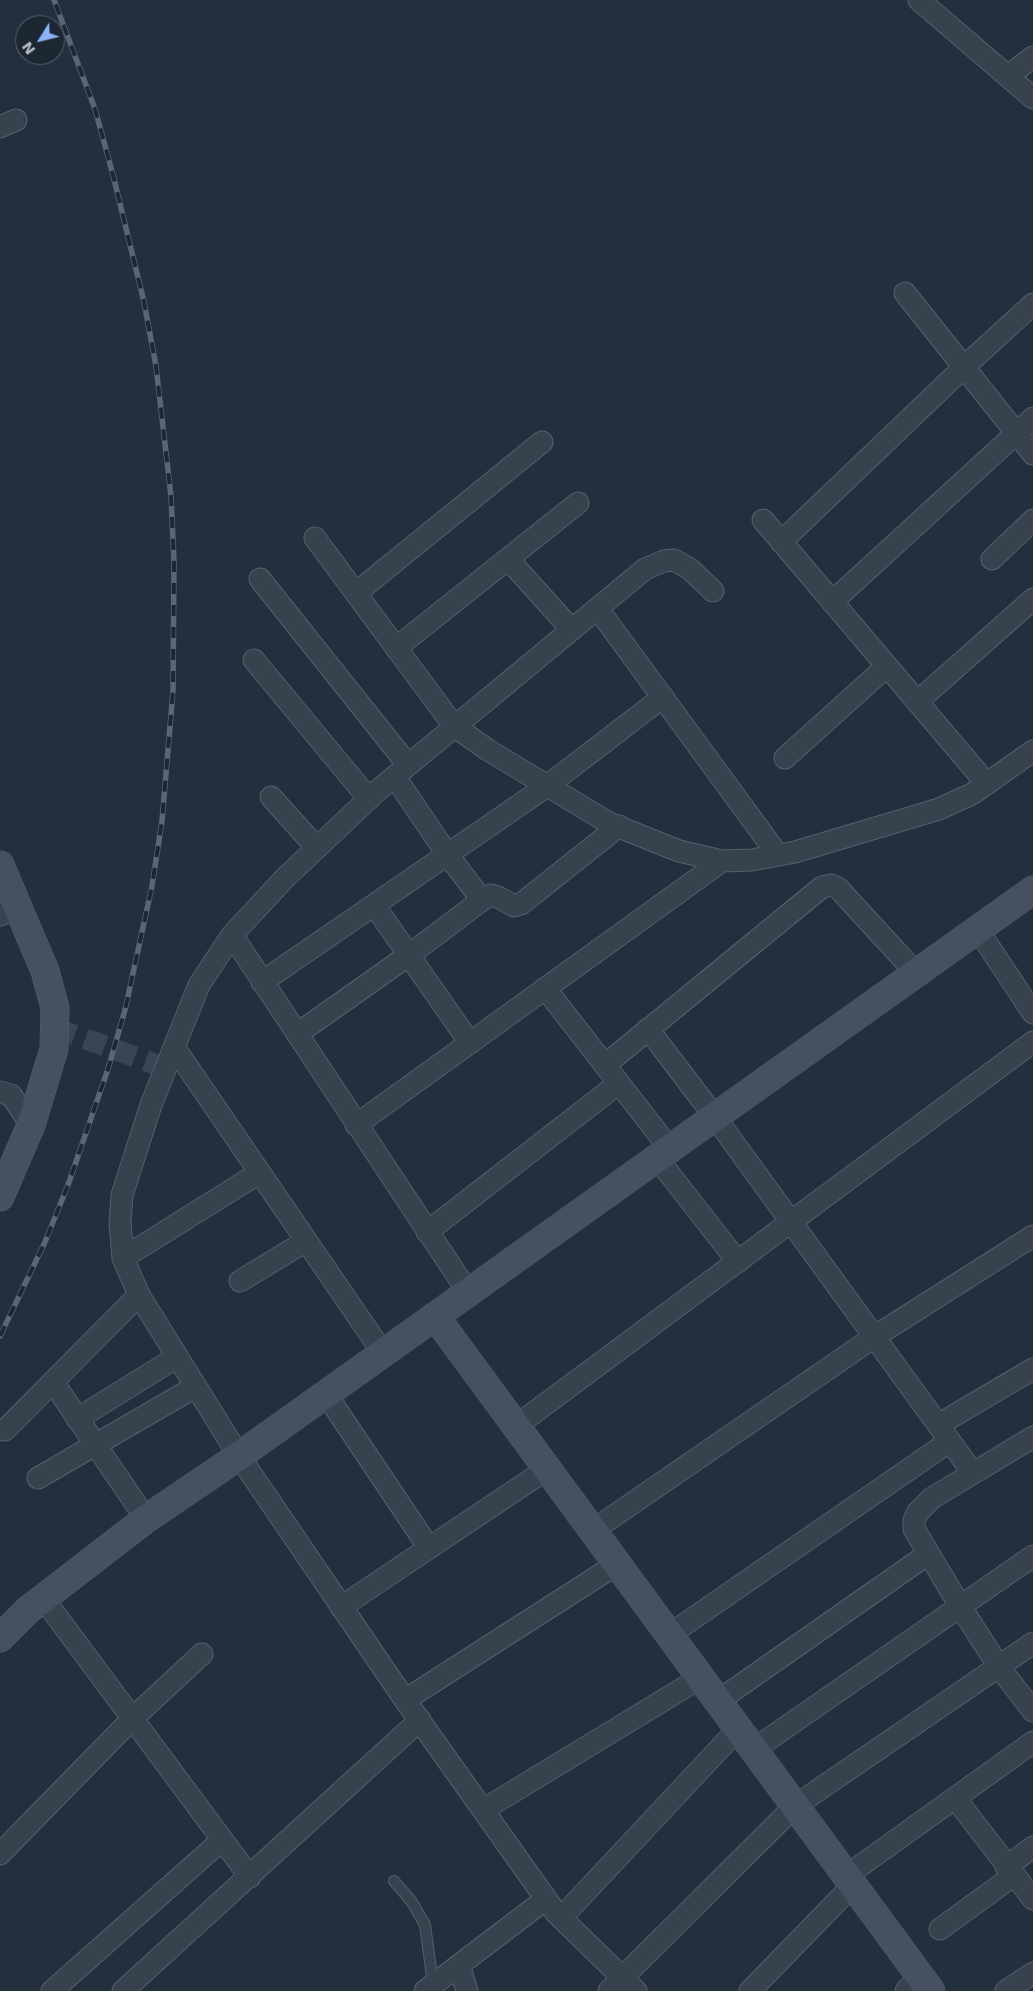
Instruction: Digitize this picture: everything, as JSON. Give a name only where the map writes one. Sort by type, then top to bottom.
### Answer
[{"type":"street","points":[[925,2],[1033,98]]},
{"type":"street","points":[[1008,76],[1033,57]]},
{"type":"street","points":[[905,293],[1033,454]]},
{"type":"street","points":[[781,542],[964,367],[1033,304]]},
{"type":"street","points":[[832,602],[1033,418]]},
{"type":"street","points":[[356,593],[542,442]]},
{"type":"street","points":[[396,648],[578,503]]},
{"type":"street","points":[[763,520],[988,784]]},
{"type":"street","points":[[992,559],[1033,520]]},
{"type":"street","points":[[315,538],[454,726],[488,750],[547,786],[619,826],[679,852],[722,861],[752,860],[795,852],[939,809],[972,794],[1033,751]]},
{"type":"street","points":[[508,558],[572,630]]},
{"type":"street","points":[[713,590],[690,569],[674,560],[664,561],[645,569],[454,726],[369,799],[285,878],[232,935],[199,985],[151,1104],[122,1195],[120,1223],[123,1258],[139,1295],[195,1387],[341,1607],[546,1900],[622,1986],[795,1806],[1033,1644]]},
{"type":"street","points":[[260,580],[402,771],[447,854],[482,900]]},
{"type":"street","points":[[918,702],[1033,599]]},
{"type":"street","points":[[598,609],[778,855]]},
{"type":"street","points":[[254,660],[369,799]]},
{"type":"street","points":[[785,758],[887,666]]},
{"type":"street","points":[[262,982],[547,786],[663,697]]},
{"type":"street","points":[[271,797],[317,848]]},
{"type":"street","points":[[297,1034],[409,955],[482,900],[491,895],[514,906],[521,904],[619,826]]},
{"type":"street","points":[[356,1124],[722,861]]},
{"type":"street","points":[[0,865],[9,911],[44,971],[55,1008],[54,1050],[31,1125],[0,1197]]},
{"type":"street","points":[[605,1065],[822,887],[831,885],[838,888],[916,973]]},
{"type":"street","points":[[0,1638],[28,1610],[146,1519],[239,1456],[916,973],[1032,893]]},
{"type":"street","points":[[374,905],[470,1043]]},
{"type":"street","points":[[978,930],[1033,1013]]},
{"type":"street","points":[[232,935],[468,1292]]},
{"type":"street","points":[[545,988],[619,1083],[738,1262]]},
{"type":"street","points":[[648,1029],[715,1117],[972,1472]]},
{"type":"street","points":[[516,1426],[792,1223],[1033,1042]]},
{"type":"street","points":[[174,1047],[383,1353]]},
{"type":"street","points":[[427,1232],[619,1083]]},
{"type":"street","points":[[0,1092],[11,1096],[31,1125]]},
{"type":"street","points":[[123,1258],[259,1173]]},
{"type":"street","points":[[592,1530],[874,1337],[1033,1236]]},
{"type":"street","points":[[240,1281],[306,1241]]},
{"type":"street","points":[[6,1430],[139,1295]]},
{"type":"street","points":[[435,1316],[795,1806],[849,1881],[919,1986]]},
{"type":"street","points":[[77,1419],[177,1357]]},
{"type":"street","points":[[669,1635],[1033,1369]]},
{"type":"street","points":[[52,1382],[146,1519]]},
{"type":"street","points":[[38,1478],[195,1387]]},
{"type":"street","points":[[326,1394],[429,1548]]},
{"type":"street","points":[[1033,1437],[972,1472],[932,1498],[917,1513],[914,1528],[928,1554],[999,1667],[1033,1711]]},
{"type":"street","points":[[341,1607],[547,1469]]},
{"type":"street","points":[[718,1701],[928,1554]]},
{"type":"street","points":[[561,1918],[745,1739],[960,1606],[1033,1556]]},
{"type":"street","points":[[405,1700],[617,1564]]},
{"type":"street","points":[[43,1598],[250,1877]]},
{"type":"street","points":[[0,1854],[132,1719],[202,1654]]},
{"type":"street","points":[[483,1810],[700,1678]]},
{"type":"street","points":[[132,1988],[420,1720]]},
{"type":"street","points":[[750,1991],[849,1881],[955,1798],[1033,1742]]},
{"type":"street","points":[[955,1798],[1010,1872],[1033,1899]]},
{"type":"street","points":[[52,1991],[222,1840]]},
{"type":"street","points":[[940,1929],[1010,1872],[1033,1846]]},
{"type":"street","points":[[429,1988],[546,1900]]},
{"type":"street","points":[[459,1966],[467,1991]]},
{"type":"street","points":[[1006,1991],[1033,1973]]},
{"type":"lane","points":[[394,1882],[412,1902],[425,1926],[429,1988]]},
{"type":"tunnel","points":[[55,1028],[166,1068]]},
{"type":"railway","points":[[0,1336],[45,1242],[68,1185],[108,1069],[125,1010],[152,886],[162,821],[173,691],[174,561],[171,496],[156,366],[144,302],[95,109],[54,0]]}]
